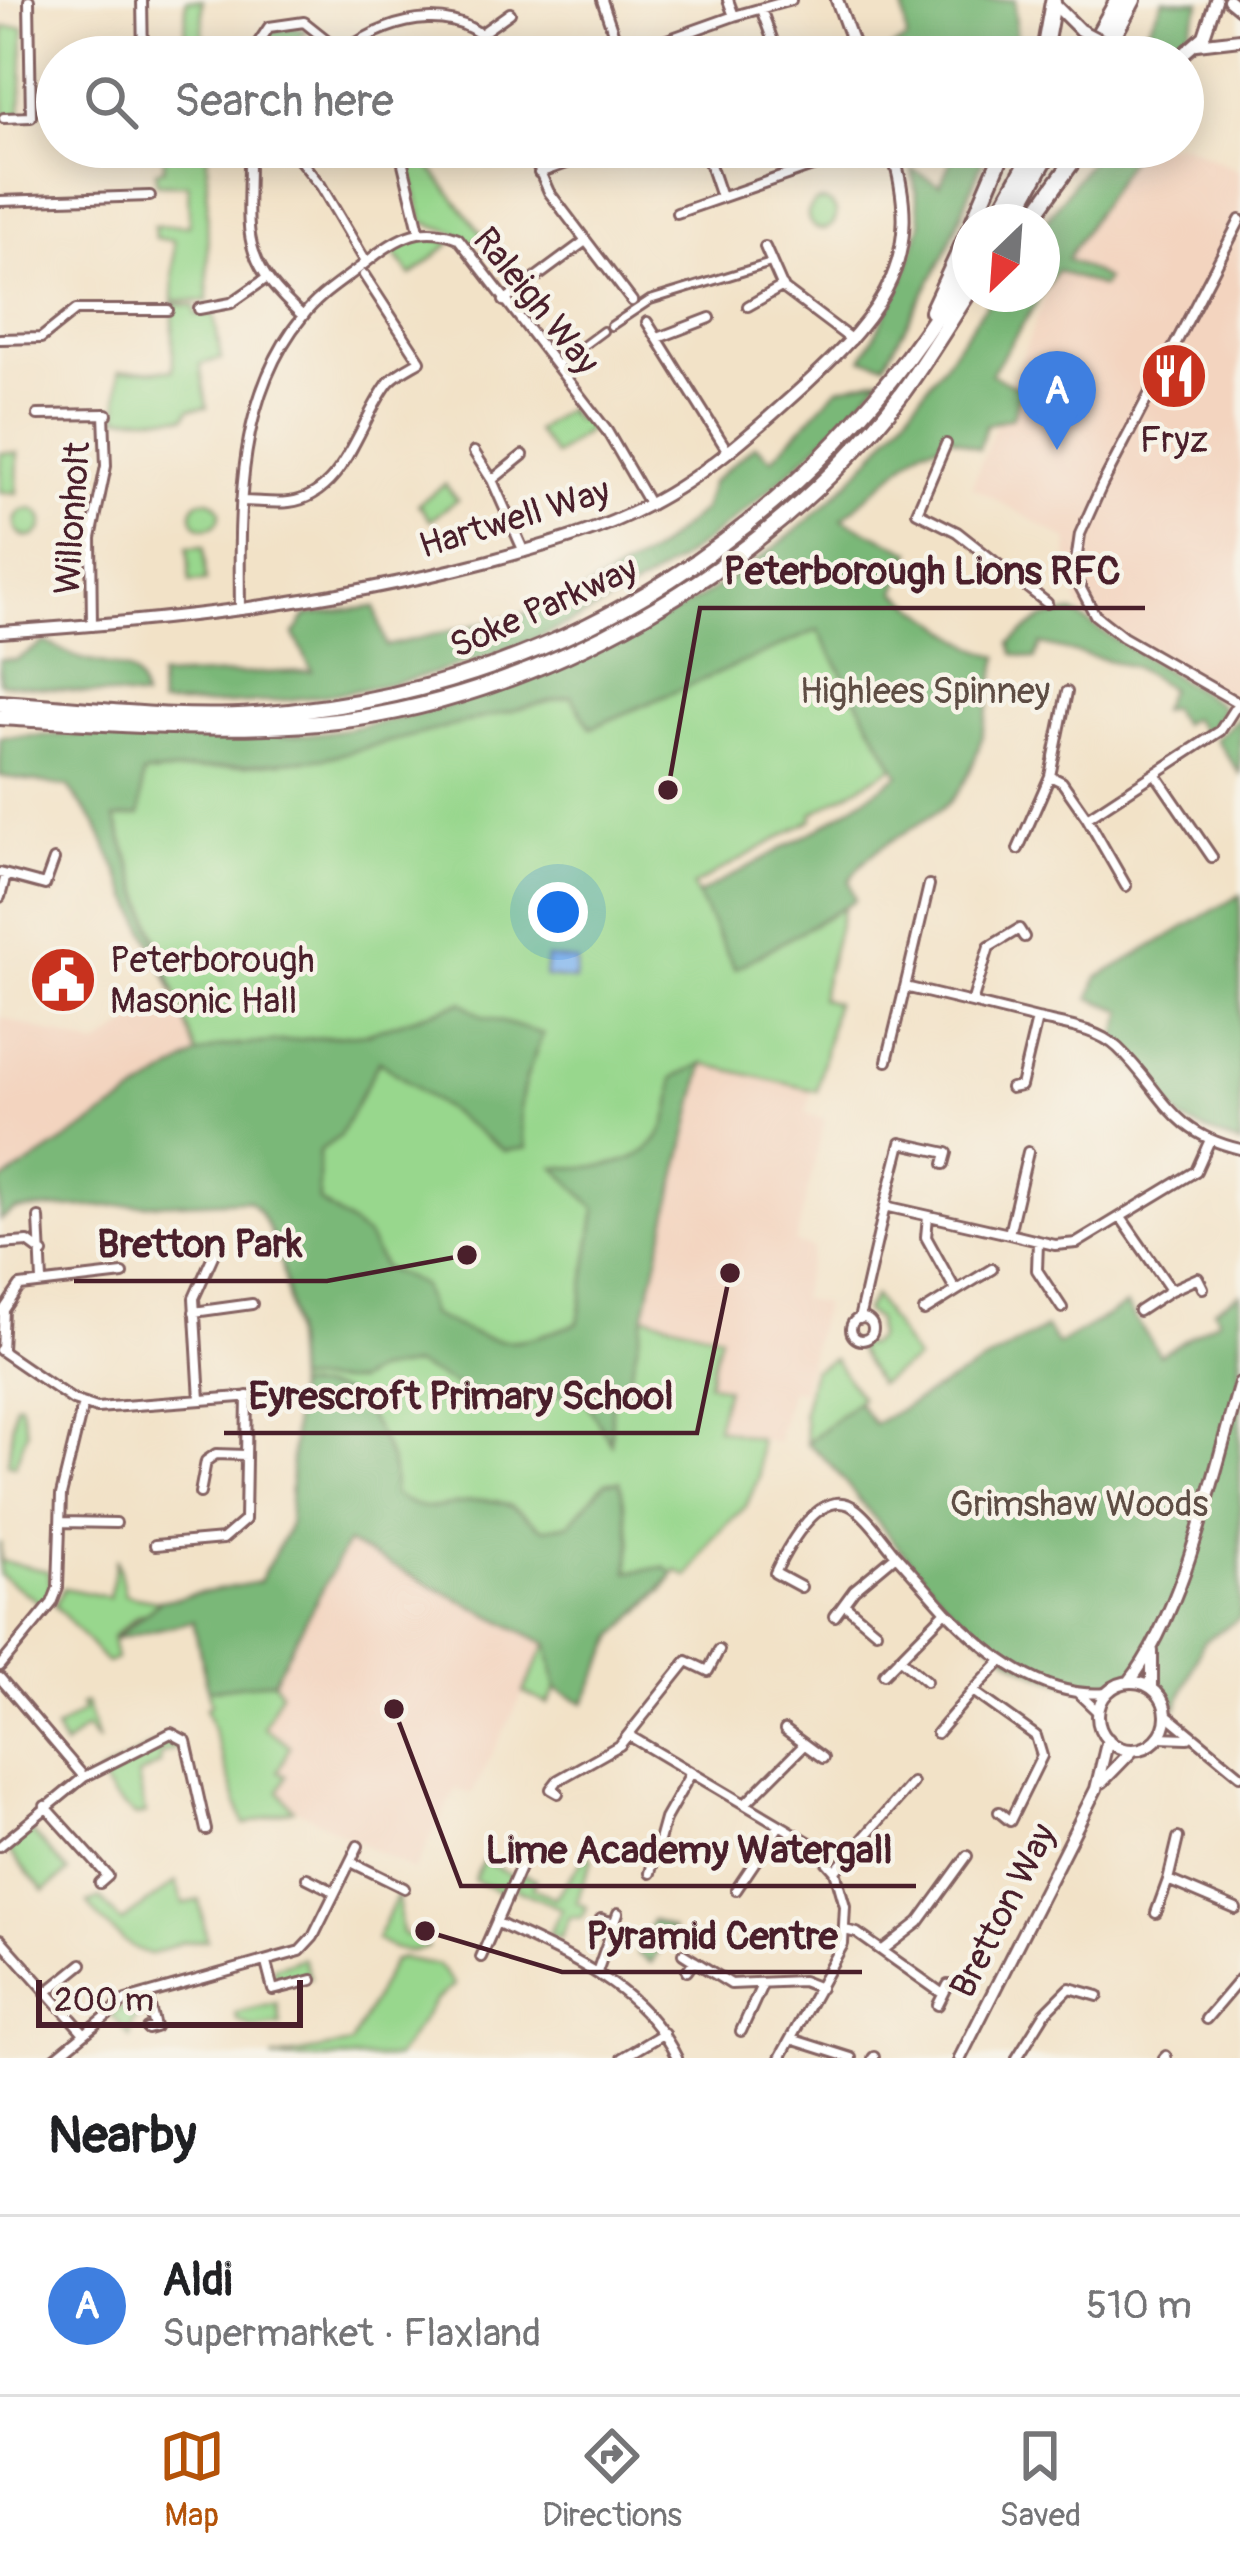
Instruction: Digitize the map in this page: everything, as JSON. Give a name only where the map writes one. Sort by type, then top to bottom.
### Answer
[{"type":"highway","points":[[1098,36],[1118,0]]},
{"type":"highway","points":[[1113,36],[1133,0]]},
{"type":"highway","points":[[1046,36],[1052,1]]},
{"type":"highway","points":[[980,204],[996,168]]},
{"type":"highway","points":[[1004,204],[1024,168]]},
{"type":"highway","points":[[1020,204],[1040,168]]},
{"type":"highway","points":[[1042,204],[1068,168]]},
{"type":"highway","points":[[905,364],[952,265]]},
{"type":"highway","name":"Soke Parkway","points":[[0,699],[188,715],[319,709],[443,683],[544,647],[644,598],[743,530],[852,428],[905,364],[952,290]]},
{"type":"highway","name":"Soke Parkway","points":[[0,722],[182,728],[324,722],[451,695],[559,658],[659,609],[756,539],[826,476],[899,397],[939,352],[962,312]]},
{"type":"street","points":[[4,118],[31,118],[29,0]]},
{"type":"street","points":[[142,0],[143,36]]},
{"type":"street","points":[[602,0],[613,36]]},
{"type":"street","points":[[728,0],[734,16]]},
{"type":"street","points":[[678,36],[791,0]]},
{"type":"street","points":[[838,0],[851,36]]},
{"type":"street","points":[[1202,36],[1214,16],[1216,0]]},
{"type":"street","points":[[1229,0],[1240,10]]},
{"type":"street","points":[[1052,1],[1093,36]]},
{"type":"street","points":[[761,9],[771,36]]},
{"type":"street","points":[[482,33],[510,13]]},
{"type":"street","points":[[370,36],[393,18],[414,14],[453,14],[484,36]]},
{"type":"street","points":[[263,36],[269,27],[304,22],[322,36]]},
{"type":"street","points":[[1204,43],[1240,38]]},
{"type":"street","points":[[249,168],[250,246],[264,280],[303,316]]},
{"type":"street","points":[[306,168],[366,262]]},
{"type":"street","points":[[404,168],[419,230]]},
{"type":"street","points":[[537,168],[584,242],[658,338],[727,450]]},
{"type":"street","points":[[539,173],[553,168]]},
{"type":"street","points":[[711,168],[721,197]]},
{"type":"street","points":[[677,213],[806,168]]},
{"type":"street","name":"Hartwell Way","points":[[0,632],[240,612],[398,583],[524,552],[650,505],[727,450],[853,341],[880,306],[902,250],[903,201],[896,168]]},
{"type":"street","points":[[0,201],[150,196]]},
{"type":"street","points":[[1087,818],[1220,731],[1239,704],[1123,638],[1095,615],[1077,581],[1080,534],[1240,220]]},
{"type":"street","name":"Raleigh Way","points":[[240,612],[241,501],[259,400],[303,316],[366,262],[419,230],[458,238],[607,431],[650,505]]},
{"type":"street","points":[[504,301],[584,242]]},
{"type":"street","points":[[765,247],[785,285],[853,341]]},
{"type":"street","points":[[557,365],[635,304],[771,263]]},
{"type":"street","points":[[241,501],[291,502],[312,496],[337,475],[364,420],[393,378],[421,361],[364,275]]},
{"type":"street","points":[[200,309],[231,303],[264,280]]},
{"type":"street","points":[[748,306],[785,285]]},
{"type":"street","points":[[0,339],[41,338],[76,310],[168,310]]},
{"type":"street","points":[[658,338],[710,318]]},
{"type":"street","name":"Willonholt","points":[[38,415],[106,414],[106,466],[92,538],[92,626]]},
{"type":"street","points":[[946,444],[919,515],[957,532],[1048,602]]},
{"type":"street","points":[[930,451],[941,456]]},
{"type":"street","points":[[474,452],[524,552]]},
{"type":"street","points":[[492,480],[523,455]]},
{"type":"street","points":[[1018,849],[1051,776],[1067,692]]},
{"type":"street","points":[[1156,775],[1213,856]]},
{"type":"street","points":[[1051,776],[1062,782],[1087,818],[1126,886]]},
{"type":"street","points":[[0,897],[3,874],[45,885],[54,860]]},
{"type":"street","points":[[885,1053],[924,891]]},
{"type":"street","points":[[972,1003],[989,947],[1019,929],[1024,937]]},
{"type":"street","points":[[904,988],[1085,1031],[1118,1048],[1180,1124],[1209,1142],[1240,1149]]},
{"type":"street","points":[[1011,1088],[1021,1086],[1037,1019]]},
{"type":"street","points":[[885,1206],[1038,1242],[1077,1243],[1196,1171],[1209,1142]]},
{"type":"street","points":[[859,1319],[901,1143],[946,1153],[944,1164]]},
{"type":"street","points":[[1009,1234],[1029,1167],[1028,1152]]},
{"type":"street","points":[[928,1216],[926,1238],[956,1291]]},
{"type":"street","points":[[40,1218],[42,1281]]},
{"type":"street","points":[[1122,1219],[1171,1290]]},
{"type":"street","points":[[1038,1242],[1037,1270],[1050,1297],[1062,1308]]},
{"type":"street","points":[[0,1244],[28,1243],[43,1253]]},
{"type":"street","points":[[200,1400],[195,1288],[216,1250]]},
{"type":"street","points":[[924,1311],[992,1269]]},
{"type":"street","points":[[123,1274],[20,1286],[10,1297],[1,1350],[83,1404],[267,1395]]},
{"type":"street","points":[[1139,1311],[1202,1275],[1203,1288]]},
{"type":"street","points":[[194,1312],[252,1304]]},
{"type":"street","points":[[1077,1693],[1107,1693],[1129,1682],[1153,1648],[1240,1383]]},
{"type":"street","points":[[155,1545],[214,1542],[234,1534],[245,1520],[247,1396]]},
{"type":"street","points":[[0,1666],[52,1604],[61,1495],[83,1404]]},
{"type":"street","points":[[1225,1432],[1240,1437]]},
{"type":"street","points":[[200,1492],[206,1461],[216,1454],[246,1455]]},
{"type":"street","points":[[801,1587],[775,1573],[790,1543],[824,1506],[840,1502],[855,1508],[946,1611],[1001,1662],[1077,1693],[1098,1712],[1108,1739],[1133,1750],[1159,1737],[1190,1738]]},
{"type":"street","points":[[61,1522],[116,1523]]},
{"type":"street","points":[[836,1616],[896,1555]]},
{"type":"street","points":[[845,1605],[876,1631]]},
{"type":"street","points":[[884,1674],[946,1611]]},
{"type":"street","points":[[1153,1648],[1152,1688],[1166,1714],[1240,1775]]},
{"type":"street","points":[[552,1792],[558,1780],[610,1754],[687,1661],[708,1671],[719,1650]]},
{"type":"street","points":[[898,1658],[926,1681]]},
{"type":"street","points":[[937,1733],[1001,1662]]},
{"type":"street","points":[[0,1678],[84,1777]]},
{"type":"street","points":[[1129,1682],[1152,1688]]},
{"type":"street","points":[[973,1691],[1036,1736],[1041,1746],[1014,1824],[999,1812]]},
{"type":"street","points":[[1098,1712],[1107,1693]]},
{"type":"street","points":[[1159,1737],[1166,1714]]},
{"type":"street","points":[[785,1730],[823,1758]]},
{"type":"street","points":[[628,1735],[810,1844],[835,1871],[845,1906],[845,1930],[820,1988],[780,2058]]},
{"type":"street","points":[[0,1846],[84,1777],[156,1737],[179,1736],[186,1741],[206,1830]]},
{"type":"street","name":"Bretton Way","points":[[960,2058],[1096,1789],[1108,1739]]},
{"type":"street","points":[[745,1804],[804,1745]]},
{"type":"street","name":"Bretton Way","points":[[1096,1789],[1133,1750]]},
{"type":"street","points":[[650,1866],[665,1819],[691,1773]]},
{"type":"street","points":[[835,1871],[906,1802],[912,1783]]},
{"type":"street","points":[[46,1806],[108,1876],[100,1883]]},
{"type":"street","points":[[736,1890],[750,1879],[779,1826]]},
{"type":"street","points":[[1156,1913],[1178,1838]]},
{"type":"street","points":[[55,2058],[113,2008],[147,1994],[266,1963],[308,1944],[358,1846]]},
{"type":"street","points":[[883,1950],[919,1922],[962,1870],[967,1856]]},
{"type":"street","points":[[523,1861],[494,1921],[597,1972],[640,2002],[677,2058]]},
{"type":"street","points":[[351,1862],[404,1888]]},
{"type":"street","points":[[506,1866],[518,1871]]},
{"type":"street","points":[[307,1878],[335,1892]]},
{"type":"street","points":[[1168,1880],[1239,1908]]},
{"type":"street","points":[[597,1972],[616,1918],[601,1918]]},
{"type":"street","points":[[481,1957],[498,1923]]},
{"type":"street","points":[[845,1930],[945,1990],[938,2005]]},
{"type":"street","points":[[0,1939],[83,2032]]},
{"type":"street","points":[[683,1954],[731,1984],[802,1982],[820,1988]]},
{"type":"street","points":[[687,1971],[694,1961]]},
{"type":"street","points":[[266,1963],[276,2001]]},
{"type":"street","points":[[46,1993],[82,1964]]},
{"type":"street","points":[[1066,1977],[1070,1988]]},
{"type":"street","points":[[1208,2014],[1240,1979]]},
{"type":"street","points":[[273,1990],[312,1980]]},
{"type":"street","points":[[741,2031],[763,1983]]},
{"type":"street","points":[[1070,1988],[1098,1996]]},
{"type":"street","points":[[1017,2058],[1045,2012],[1070,1988]]},
{"type":"street","points":[[147,1994],[154,2027],[148,2029]]},
{"type":"street","points":[[622,2058],[664,2033]]},
{"type":"street","points":[[791,2039],[851,2058]]},
{"type":"shaded area","points":[[1204,154],[1240,171],[1240,702],[1081,611],[1066,571],[1069,541],[972,486],[1039,312],[1060,312],[1060,260],[1123,168],[1204,168]]},
{"type":"shaded area","points":[[174,993],[197,1055],[0,1183],[0,1017],[97,1047]]},
{"type":"shaded area","points":[[704,1063],[812,1090],[806,1114],[825,1119],[795,1243],[812,1248],[800,1298],[823,1304],[802,1391],[790,1389],[777,1443],[716,1428],[708,1383],[643,1316]]},
{"type":"shaded area","points":[[347,1543],[548,1644],[472,1794],[456,1789],[414,1871],[281,1801],[278,1771],[286,1740],[264,1727],[281,1692],[273,1681]]},
{"type":"green space","points":[[186,0],[202,0],[203,36],[185,36]]},
{"type":"green space","points":[[903,0],[1015,0],[1016,36],[907,36]]},
{"type":"green space","points":[[1163,0],[1201,2],[1185,36],[1144,36]]},
{"type":"green space","points":[[4,27],[24,27],[21,115],[4,115]]},
{"type":"green space","points":[[290,27],[308,31],[301,36],[264,36]]},
{"type":"green space","points":[[207,168],[208,301],[173,301],[174,240],[155,239],[154,226],[189,225],[188,184],[157,184],[155,172]]},
{"type":"green space","points":[[409,168],[430,168],[483,235],[469,246],[454,232],[423,222]]},
{"type":"green space","points":[[948,168],[980,168],[965,204],[952,204],[952,236],[944,256],[885,363],[862,359],[902,284],[921,224],[912,169],[940,185]]},
{"type":"green space","points":[[1085,168],[1124,168],[1067,259],[1106,279],[1102,287],[1060,272],[1058,204]]},
{"type":"green space","points":[[822,201],[832,205],[836,215],[832,225],[822,229],[812,225],[808,215],[812,205]]},
{"type":"green space","points":[[422,235],[452,242],[411,276],[392,251]]},
{"type":"green space","points":[[173,304],[195,306],[196,315],[214,314],[221,359],[200,364],[207,407],[190,409],[185,417],[118,417],[119,371],[173,370]]},
{"type":"green space","name":"Highlees Spinney","points":[[981,312],[1031,312],[991,374],[1021,389],[1013,417],[986,425],[979,449],[945,434],[940,444],[923,447],[842,519],[912,552],[896,592],[973,647],[999,657],[976,757],[945,806],[859,868],[849,881],[855,900],[735,969],[697,895],[818,829],[899,775],[818,630],[591,728],[571,696],[325,758],[143,774],[140,815],[115,818],[174,993],[96,824],[68,787],[0,776],[0,737],[322,733],[416,714],[558,667],[696,600],[760,558],[817,512],[867,462]]},
{"type":"green space","points":[[882,377],[807,456],[728,524],[646,581],[560,628],[469,663],[372,688],[270,702],[160,705],[159,677],[312,671],[294,634],[307,615],[375,607],[386,646],[557,606],[652,553],[703,510],[711,483],[755,445],[772,459],[838,388]]},
{"type":"green space","points":[[566,409],[575,420],[583,415],[592,427],[555,456],[536,431]]},
{"type":"green space","points":[[0,453],[18,453],[17,493],[0,492]]},
{"type":"green space","points":[[445,484],[457,500],[430,520],[418,504]]},
{"type":"green space","points":[[206,500],[216,504],[220,514],[216,524],[206,528],[196,524],[192,514],[196,504]]},
{"type":"green space","points":[[29,509],[39,513],[43,523],[39,533],[29,537],[19,533],[15,523],[19,513]]},
{"type":"green space","points":[[204,546],[206,581],[190,582],[188,547]]},
{"type":"green space","points":[[1073,613],[1219,704],[1222,711],[1205,735],[1192,718],[1181,724],[1170,708],[1160,711],[1169,688],[1134,667],[1041,644],[1035,659],[1014,654],[1010,643],[1043,618]]},
{"type":"green space","points":[[819,630],[895,766],[812,814],[813,819],[693,886],[735,969],[844,907],[820,998],[835,1003],[817,1091],[704,1064],[643,1315],[720,1335],[708,1383],[726,1388],[716,1428],[759,1439],[759,1477],[746,1506],[713,1538],[688,1577],[676,1570],[667,1586],[616,1635],[584,1703],[556,1689],[548,1704],[523,1692],[547,1644],[347,1543],[273,1681],[281,1692],[264,1727],[290,1746],[278,1771],[286,1776],[279,1791],[293,1809],[244,1825],[206,1708],[211,1705],[188,1595],[259,1583],[289,1526],[295,1456],[293,1350],[278,1250],[264,1216],[245,1200],[224,1197],[166,1197],[15,1210],[0,1220],[0,1183],[197,1055],[115,817],[142,774],[325,758]]},
{"type":"green space","points":[[45,642],[77,658],[130,672],[143,699],[0,683],[0,659],[16,660]]},
{"type":"green space","points":[[1240,716],[1240,774],[1216,739]]},
{"type":"green space","points":[[1240,895],[1240,1145],[1183,1121],[1115,1040],[1124,1011],[1090,998],[1097,978]]},
{"type":"green space","points":[[462,1002],[482,1016],[543,1034],[521,1104],[527,1148],[504,1151],[379,1061],[339,1137],[319,1151],[319,1201],[367,1236],[384,1268],[422,1285],[430,1314],[488,1338],[518,1340],[578,1323],[596,1209],[555,1167],[604,1166],[641,1154],[665,1126],[673,1078],[704,1063],[625,1397],[612,1400],[611,1443],[585,1401],[534,1390],[477,1395],[414,1365],[374,1372],[356,1382],[295,1381],[290,1310],[279,1258],[261,1215],[248,1200],[15,1210],[0,1220],[0,1183],[197,1055],[218,1047],[368,1033]]},
{"type":"green space","name":"Grimshaw Woods","points":[[1240,1293],[1240,1618],[1203,1642],[1176,1709],[1152,1677],[1076,1685],[1016,1662],[973,1629],[807,1443],[857,1401],[874,1424],[1046,1328],[1058,1345],[1126,1305],[1160,1355],[1219,1319],[1214,1309]]},
{"type":"green space","points":[[874,1296],[916,1360],[878,1384],[855,1345],[869,1345],[877,1338],[876,1319],[864,1312]]},
{"type":"green space","points":[[834,1359],[861,1398],[807,1443],[803,1412],[813,1370]]},
{"type":"green space","points":[[295,1387],[340,1392],[358,1403],[388,1455],[393,1494],[421,1507],[500,1502],[543,1529],[569,1524],[605,1483],[620,1481],[631,1542],[628,1572],[664,1567],[674,1574],[616,1635],[584,1703],[556,1689],[548,1644],[347,1543],[273,1681],[208,1690],[193,1621],[114,1639],[160,1601],[259,1582],[289,1527]]},
{"type":"green space","points":[[20,1403],[27,1431],[15,1465],[8,1463],[15,1404]]},
{"type":"green space","points":[[0,1542],[1,1561],[48,1571],[53,1594],[44,1606],[0,1575]]},
{"type":"green space","points":[[117,1558],[125,1595],[164,1602],[164,1610],[138,1615],[112,1637],[116,1659],[107,1663],[55,1605],[64,1588],[109,1597]]},
{"type":"green space","points":[[86,1703],[98,1742],[86,1728],[64,1747],[56,1729],[84,1711],[81,1705]]},
{"type":"green space","points":[[175,1740],[181,1746],[160,1754],[160,1764],[138,1776],[145,1813],[136,1816],[113,1798],[98,1776],[151,1746]]},
{"type":"green space","points":[[28,1828],[68,1872],[44,1891],[5,1848]]},
{"type":"green space","points":[[587,1854],[592,1860],[576,1902],[586,1907],[582,1918],[570,1917],[560,1938],[549,1934],[562,1909],[514,1888],[522,1873],[536,1879],[533,1888],[555,1898]]},
{"type":"green space","points":[[483,1861],[512,1875],[503,1894],[474,1880]]},
{"type":"green space","points":[[176,1882],[183,1904],[199,1900],[207,1940],[182,1942],[150,1955],[115,1934],[88,1903],[100,1898],[121,1922]]},
{"type":"green space","points":[[397,1895],[402,1933],[428,1947],[401,1950],[376,1939]]},
{"type":"green space","points":[[652,1920],[673,1929],[651,1963],[637,1954]]},
{"type":"green space","points":[[303,1958],[310,1977],[275,1984],[274,1967]]},
{"type":"green space","points":[[401,1958],[438,1965],[455,1985],[435,2000],[396,2058],[272,2058],[351,2044],[393,1961]]},
{"type":"green space","points":[[137,2000],[146,2003],[147,2014],[133,2020],[130,2037],[110,2014]]},
{"type":"green space","points":[[277,2003],[281,2024],[254,2028],[237,2020],[236,2013]]},
{"type":"water","points":[[547,958],[577,961],[575,980],[545,977]]},
{"type":"place","name":"Fryz","points":[[1174,376]]},
{"type":"place","name":"Aldi","points":[[1057,450]]},
{"type":"place","name":"Peterborough Lions RFC","points":[[668,790]]},
{"type":"place","name":"Peterborough Masonic Hall","points":[[63,980]]},
{"type":"place","name":"Bretton Park","points":[[467,1255]]},
{"type":"place","name":"Eyrescroft Primary School","points":[[730,1273]]},
{"type":"place","name":"Lime Academy Watergall","points":[[394,1709]]},
{"type":"place","name":"Pyramid Centre","points":[[425,1931]]}]
